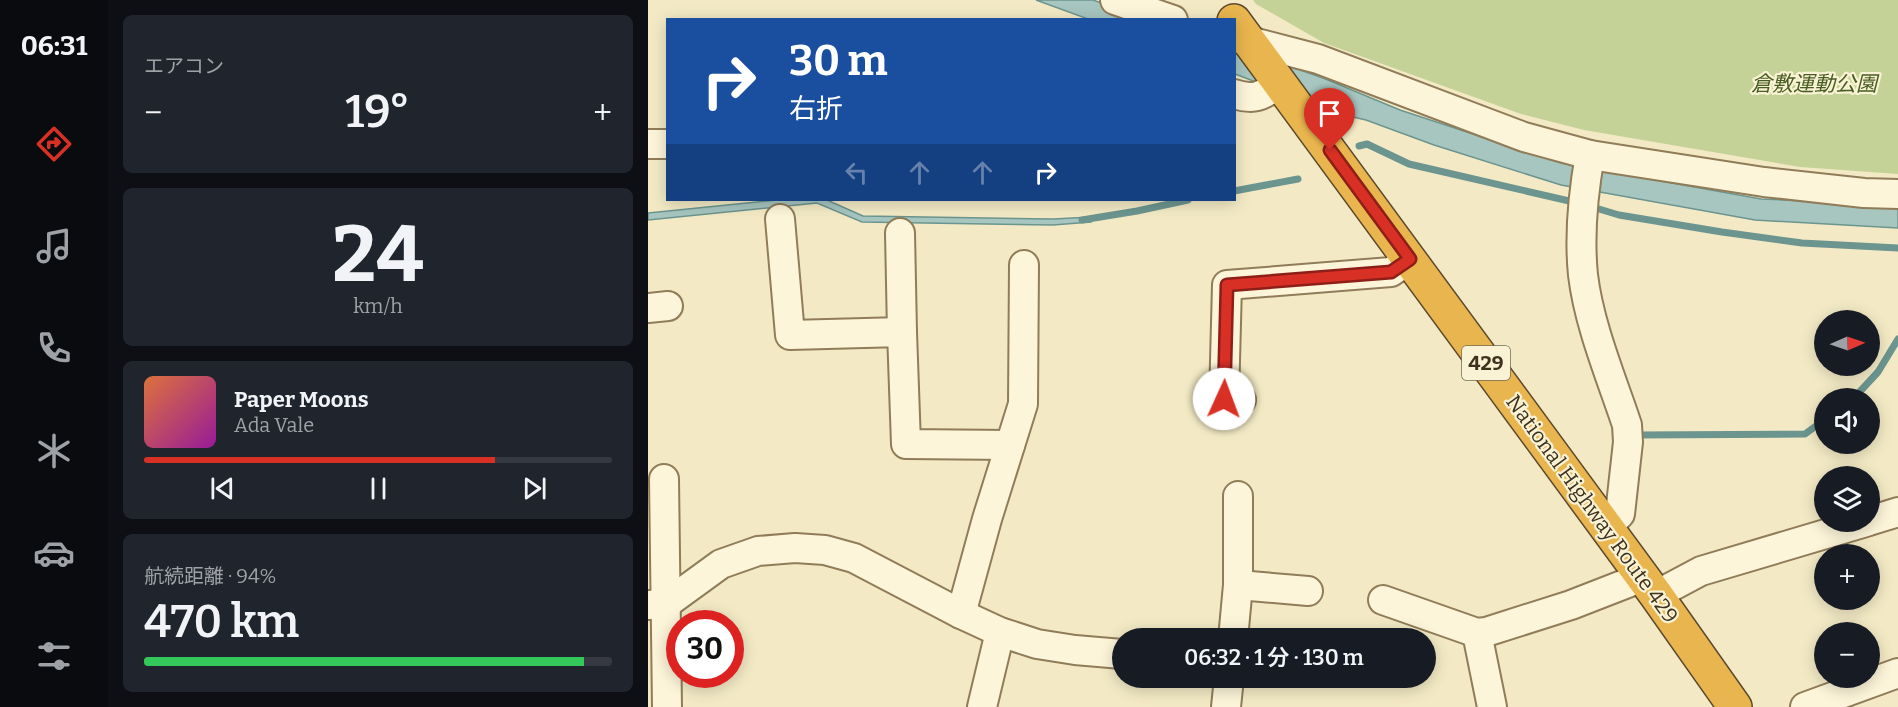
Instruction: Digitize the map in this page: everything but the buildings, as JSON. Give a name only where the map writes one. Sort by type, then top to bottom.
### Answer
[{"type":"highway","name":"National Highway Route 429","points":[[1220,0],[1231,18]]},
{"type":"highway","name":"National Highway Route 429","points":[[1238,30],[1281,83],[1735,707]]},
{"type":"street","points":[[1115,0],[1167,18]]},
{"type":"street","points":[[1238,30],[1524,137],[1586,185],[1764,182],[1864,193],[1898,194]]},
{"type":"street","points":[[1236,95],[1248,98],[1255,97],[1281,83]]},
{"type":"street","points":[[648,144],[666,144]]},
{"type":"street","points":[[1586,185],[1581,230],[1583,275],[1591,314],[1627,425],[1628,442],[1620,514],[1606,528]]},
{"type":"street","points":[[780,219],[790,335],[902,332]]},
{"type":"street","points":[[900,233],[906,444],[1010,445]]},
{"type":"street","points":[[1241,400],[1224,399],[1227,285],[1391,272],[1410,259]]},
{"type":"street","points":[[961,614],[987,519],[1023,404],[1024,266]]},
{"type":"street","points":[[664,479],[657,605],[667,707]]},
{"type":"street","points":[[1234,628],[1238,585],[1238,496]]},
{"type":"street","points":[[1880,518],[1898,512]]},
{"type":"street","points":[[1383,600],[1477,633],[1486,632],[1571,605],[1649,586],[1833,532]]},
{"type":"street","points":[[657,605],[721,564],[758,551],[795,548],[825,550],[854,558],[1000,632],[1037,644],[1112,653]]},
{"type":"street","points":[[1238,585],[1308,591]]},
{"type":"street","points":[[982,707],[1000,632]]},
{"type":"street","points":[[1477,633],[1492,707]]},
{"type":"street","points":[[1805,707],[1898,673]]},
{"type":"street","points":[[1226,707],[1228,688]]},
{"type":"green space","name":"倉敷運動公園","points":[[1253,0],[1898,0],[1898,174],[1800,167],[1584,130],[1521,114],[1324,43],[1256,4]]},
{"type":"water","points":[[1036,0],[1093,0],[1143,18],[1085,18]]},
{"type":"water","points":[[1236,47],[1323,78],[1400,110],[1561,163],[1761,199],[1898,205],[1898,228],[1755,220],[1561,185],[1434,145],[1366,120],[1340,114],[1236,74]]},
{"type":"water","points":[[767,201],[829,201],[863,216],[1053,219],[1091,217],[1091,222],[1053,225],[862,222],[817,203],[648,220],[648,213]]},
{"type":"waterway","points":[[1359,146],[1367,144],[1409,164],[1578,203]]},
{"type":"waterway","points":[[1236,191],[1298,179]]},
{"type":"waterway","points":[[1082,220],[1183,201]]},
{"type":"waterway","points":[[1589,206],[1619,215],[1802,243],[1898,248]]},
{"type":"waterway","points":[[1863,388],[1878,372],[1898,339]]},
{"type":"waterway","points":[[1635,432],[1636,435],[1805,434],[1814,427]]},
{"type":"route","points":[[1224,399],[1227,285],[1391,272],[1410,259],[1330,150]]}]
